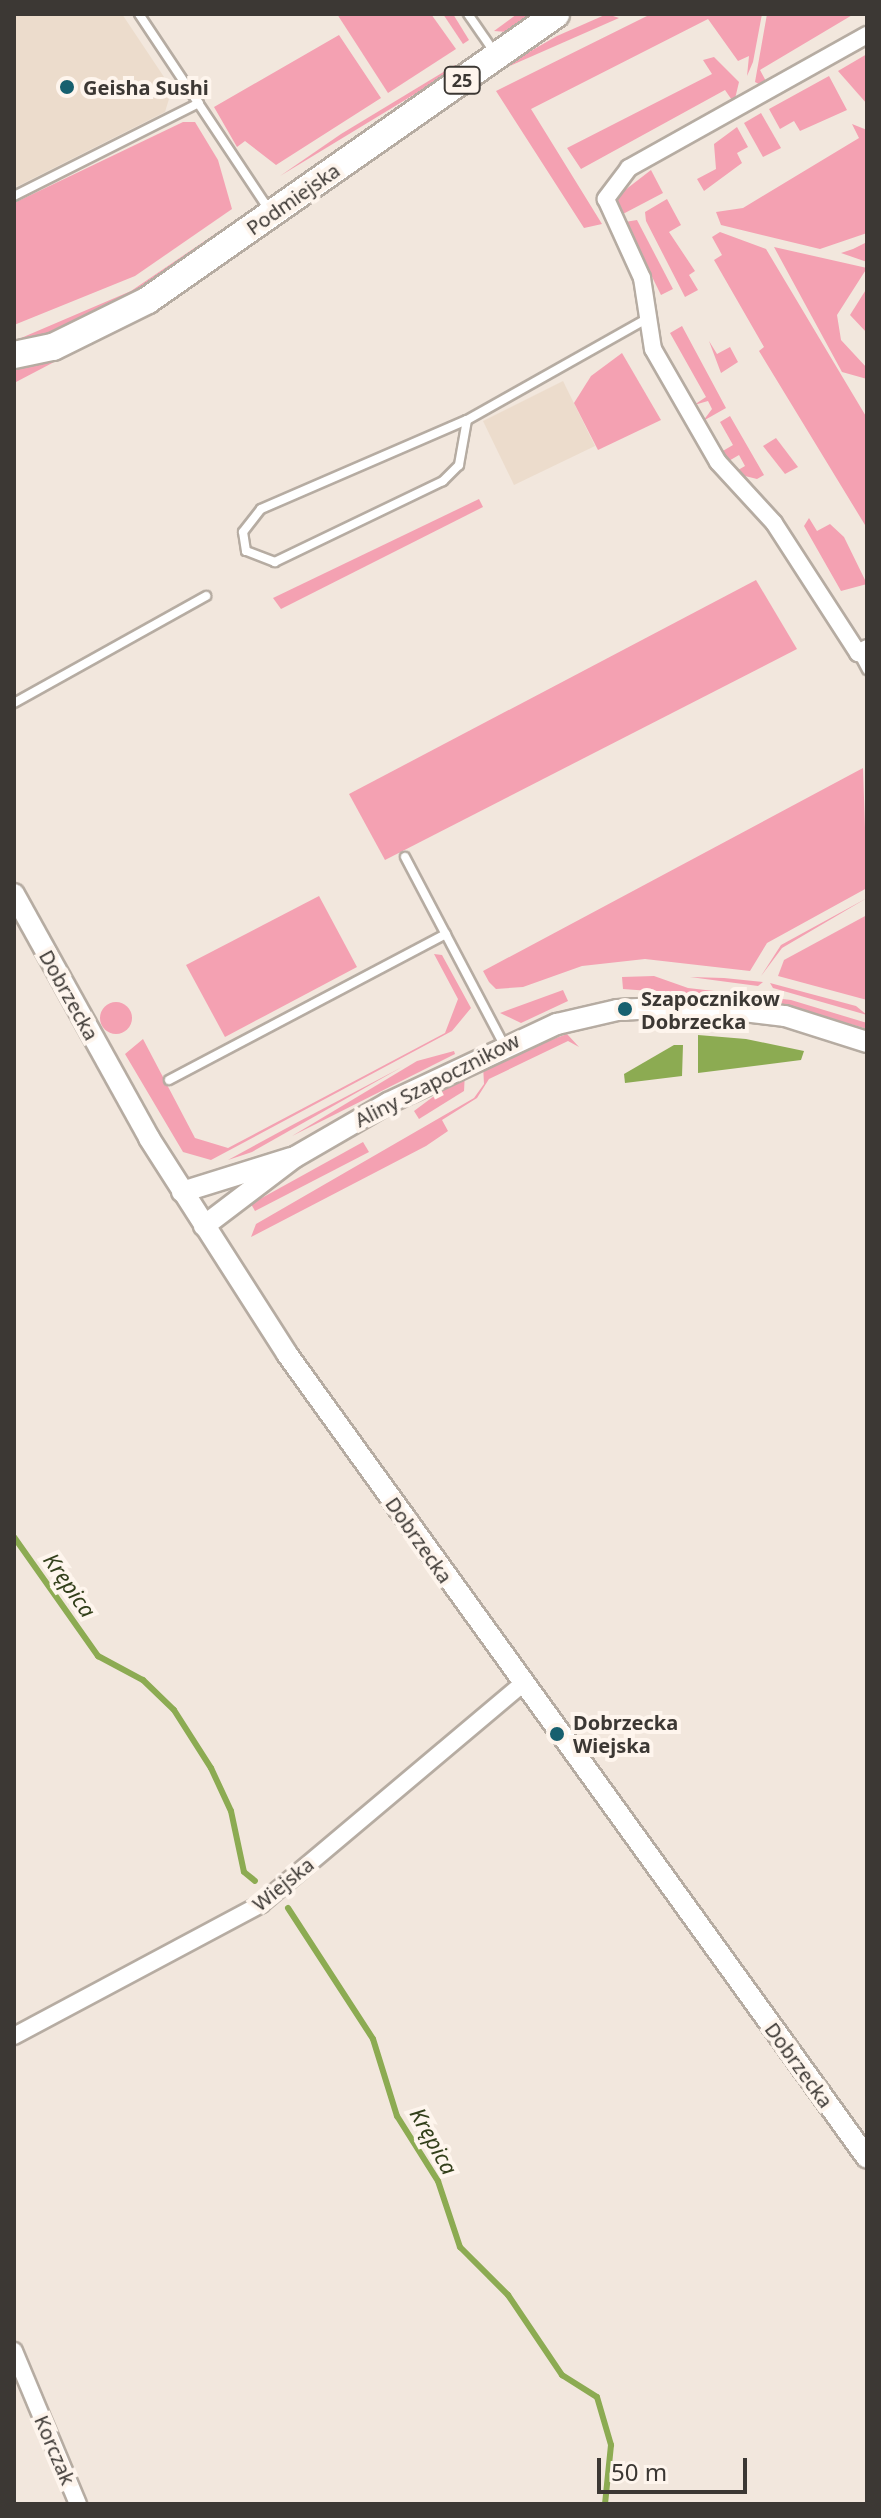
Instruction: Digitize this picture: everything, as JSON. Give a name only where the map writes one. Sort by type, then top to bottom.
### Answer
[{"type":"main road","name":"Podmiejska","points":[[14,355],[53,347],[116,318],[272,214],[556,14]]},
{"type":"street","points":[[862,651],[774,523],[718,462],[653,349],[642,278],[606,199],[615,178],[867,35]]},
{"type":"street","name":"Dobrzecka","points":[[14,894],[204,1226],[521,1685],[867,2158]]},
{"type":"street","name":"Aliny Szapocznikow","points":[[204,1226],[295,1157],[503,1043],[585,1017],[676,1005],[785,1016],[867,1042]]},
{"type":"street","name":"Aliny Szapocznikow","points":[[182,1192],[250,1165],[295,1157]]},
{"type":"street","name":"Wiejska","points":[[14,2036],[261,1904],[521,1685]]},
{"type":"street","name":"Korczak","points":[[14,2351],[78,2504]]},
{"type":"lane","points":[[139,14],[272,214]]},
{"type":"lane","points":[[468,14],[496,55]]},
{"type":"lane","points":[[14,196],[199,103]]},
{"type":"lane","points":[[467,420],[459,465],[443,481],[275,562],[246,551],[243,532],[261,509],[467,420],[646,319]]},
{"type":"lane","points":[[14,703],[206,596]]},
{"type":"lane","points":[[862,651],[867,670]]},
{"type":"lane","points":[[405,857],[503,1043]]},
{"type":"lane","points":[[169,1080],[446,934]]},
{"type":"shaded area","points":[[14,14],[122,14],[172,89],[165,112],[14,188]]},
{"type":"shaded area","points":[[337,14],[431,14],[456,49],[388,93]]},
{"type":"shaded area","points":[[443,14],[453,14],[469,40],[463,44]]},
{"type":"shaded area","points":[[517,14],[534,14],[507,32],[494,31]]},
{"type":"shaded area","points":[[607,14],[619,18],[487,76],[557,36]]},
{"type":"shaded area","points":[[651,14],[762,14],[753,62],[747,76],[749,56],[738,61],[708,19],[531,109],[602,224],[584,228],[496,91]]},
{"type":"shaded area","points":[[767,14],[854,14],[760,70],[767,83],[759,84],[755,82]]},
{"type":"shaded area","points":[[339,35],[381,98],[276,165],[245,141],[237,147],[214,107]]},
{"type":"shaded area","points":[[867,54],[867,104],[838,71]]},
{"type":"shaded area","points":[[714,57],[739,82],[734,103],[725,90],[581,169],[567,148],[712,74],[703,60]]},
{"type":"shaded area","points":[[455,65],[461,66],[280,176],[341,134]]},
{"type":"shaded area","points":[[829,76],[847,110],[800,131],[794,121],[780,129],[769,109]]},
{"type":"shaded area","points":[[761,113],[781,148],[763,157],[744,123]]},
{"type":"shaded area","points":[[183,122],[195,122],[218,160],[232,209],[135,276],[14,325],[14,203]]},
{"type":"shaded area","points":[[852,124],[867,130],[867,233],[820,249],[721,225],[716,212],[743,208],[859,138]]},
{"type":"shaded area","points":[[737,127],[748,147],[737,153],[742,163],[704,191],[697,179],[716,169],[714,144]]},
{"type":"shaded area","points":[[651,170],[663,193],[621,215],[616,197]]},
{"type":"shaded area","points":[[667,199],[681,225],[669,232],[695,271],[689,275],[698,290],[685,297],[646,221],[645,212]]},
{"type":"shaded area","points":[[240,217],[130,297],[50,334],[14,341],[131,291]]},
{"type":"shaded area","points":[[637,220],[673,289],[661,295],[625,222]]},
{"type":"shaded area","points":[[720,232],[766,249],[867,418],[865,525],[759,351],[764,347],[714,260],[722,255],[712,237]]},
{"type":"shaded area","points":[[867,242],[867,262],[841,253],[853,249]]},
{"type":"shaded area","points":[[774,247],[867,268],[837,315],[841,340],[867,368],[867,379],[842,372]]},
{"type":"shaded area","points":[[867,288],[867,333],[850,315]]},
{"type":"shaded area","points":[[682,326],[726,408],[703,421],[712,409],[708,401],[694,405],[706,397],[670,333]]},
{"type":"shaded area","points":[[709,341],[717,354],[730,347],[738,362],[721,373]]},
{"type":"shaded area","points":[[622,353],[661,420],[598,450],[574,403],[591,376]]},
{"type":"shaded area","points":[[58,360],[16,382],[14,378],[14,368]]},
{"type":"shaded area","points":[[563,381],[595,446],[514,485],[483,421]]},
{"type":"shaded area","points":[[730,416],[764,475],[757,479],[733,473],[745,466],[739,455],[727,462],[721,452],[733,445],[720,422]]},
{"type":"shaded area","points":[[776,438],[798,467],[785,474],[763,446]]},
{"type":"shaded area","points":[[479,499],[483,507],[281,609],[273,598]]},
{"type":"shaded area","points":[[809,518],[817,531],[830,524],[844,537],[867,584],[841,591],[804,526]]},
{"type":"shaded area","points":[[756,580],[797,649],[385,860],[349,794]]},
{"type":"shaded area","points":[[863,768],[867,888],[767,943],[750,971],[645,959],[582,966],[523,987],[496,989],[489,982],[483,971]]},
{"type":"shaded area","points":[[319,896],[357,967],[225,1037],[186,965]]},
{"type":"shaded area","points":[[867,898],[782,948],[761,976],[781,945]]},
{"type":"shaded area","points":[[867,915],[867,1000],[778,976],[784,960]]},
{"type":"shaded area","points":[[434,954],[442,955],[471,1008],[452,1031],[211,1160],[183,1152],[125,1054],[143,1039],[195,1138],[228,1148],[445,1033],[458,999]]},
{"type":"shaded area","points":[[654,976],[688,988],[791,1000],[867,1023],[867,1029],[770,1000],[623,989],[622,977]]},
{"type":"shaded area","points":[[690,977],[724,978],[763,982],[758,986]]},
{"type":"shaded area","points":[[770,983],[856,1006],[867,1015],[773,988]]},
{"type":"shaded area","points":[[563,990],[568,1001],[521,1023],[500,1013]]},
{"type":"shaded area","points":[[116,1002],[127,1007],[132,1018],[127,1029],[116,1034],[105,1029],[100,1018],[105,1007]]},
{"type":"shaded area","points":[[567,1034],[579,1047],[568,1041],[489,1079],[477,1098],[442,1120],[448,1131],[426,1146],[251,1237],[256,1224],[474,1098],[484,1084],[483,1065]]},
{"type":"shaded area","points":[[698,1035],[746,1039],[804,1051],[801,1060],[698,1073]]},
{"type":"shaded area","points":[[674,1045],[683,1045],[682,1076],[625,1083],[624,1074]]},
{"type":"shaded area","points":[[454,1051],[455,1054],[292,1136],[417,1061]]},
{"type":"shaded area","points":[[402,1067],[252,1152],[228,1160],[296,1123]]},
{"type":"shaded area","points":[[465,1073],[464,1091],[419,1119],[414,1111]]},
{"type":"shaded area","points":[[363,1142],[369,1152],[255,1211],[251,1204]]},
{"type":"waterway","name":"Krępica","points":[[14,1537],[98,1656],[143,1680],[174,1710],[211,1768],[231,1811],[244,1872],[255,1881]]},
{"type":"waterway","name":"Krępica","points":[[288,1908],[373,2039],[397,2116],[438,2181],[460,2247],[508,2295],[562,2375],[597,2397],[611,2445],[605,2504]]},
{"type":"place","name":"Geisha Sushi","points":[[67,87]]},
{"type":"place","name":"Szapocznikow Dobrzecka","points":[[625,1009]]},
{"type":"place","name":"Dobrzecka Wiejska","points":[[557,1734]]}]
